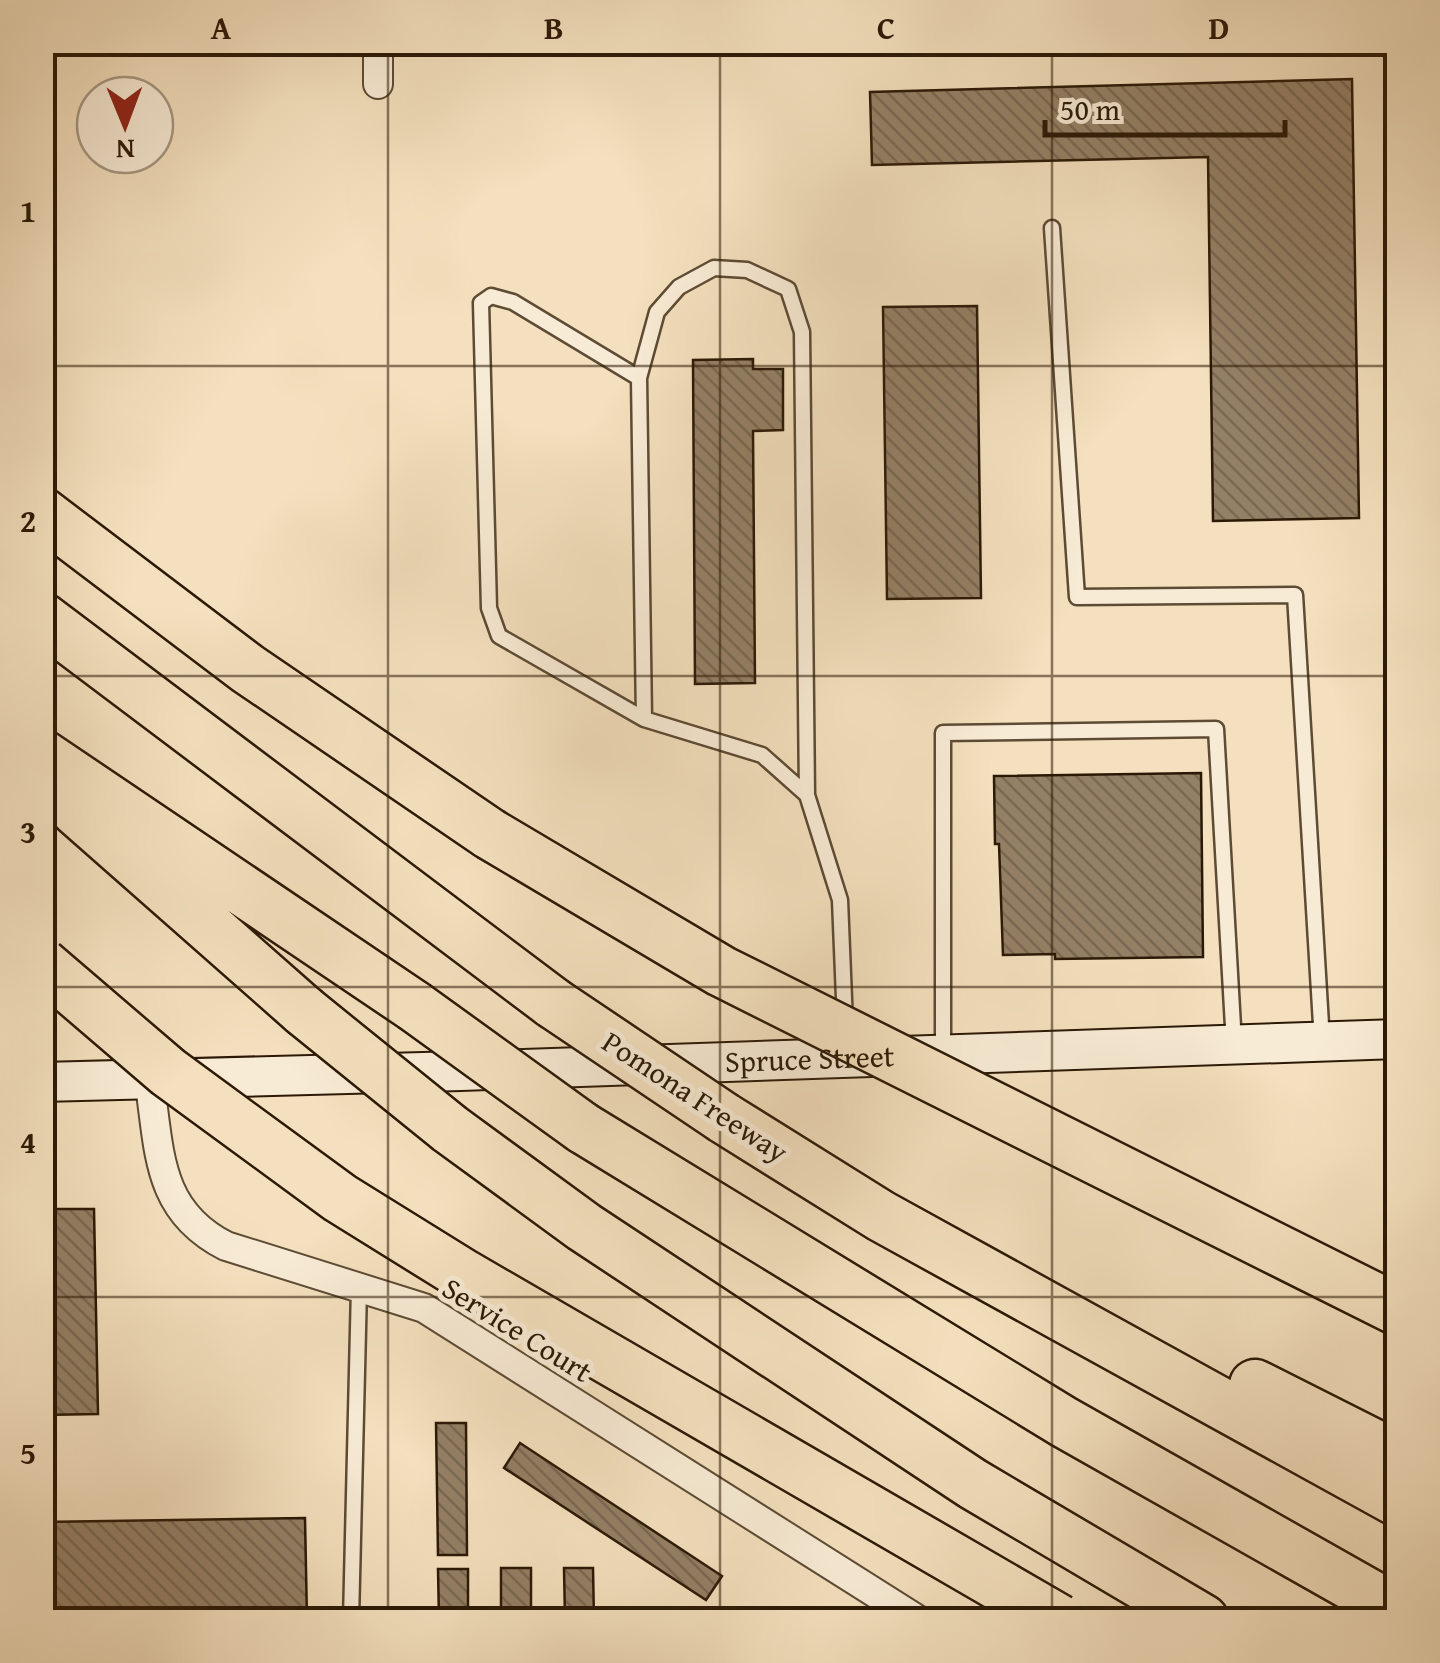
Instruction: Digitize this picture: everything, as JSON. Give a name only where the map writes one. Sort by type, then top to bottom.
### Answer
[{"type":"highway","points":[[42,513],[248,669],[490,834],[721,971],[1398,1310]]},
{"type":"highway","name":"Pomona Freeway","points":[[42,618],[553,1003],[724,1118],[881,1216],[1398,1501]]},
{"type":"highway","points":[[42,756],[414,1006],[582,1128],[1064,1422],[1398,1610]]},
{"type":"highway","points":[[42,780],[304,1011],[450,1128],[584,1227],[974,1484],[1203,1620]]},
{"type":"highway","points":[[42,964],[168,1072],[340,1198],[464,1275],[1059,1620]]},
{"type":"highway","points":[[881,1216],[1244,1379],[1398,1457]]},
{"type":"highway","points":[[974,1484],[1240,1620]]},
{"type":"main road","name":"Spruce Street","points":[[42,1082],[1398,1039]]},
{"type":"street","points":[[378,42],[378,84]]},
{"type":"street","name":"Service Court","points":[[149,1079],[170,1196],[204,1235],[226,1246],[424,1308],[911,1619]]},
{"type":"lane","points":[[1052,228],[1076,597],[1295,594],[1322,1042]]},
{"type":"lane","points":[[644,718],[638,378],[657,312],[679,287],[714,268],[747,270],[788,289],[802,332],[808,796],[840,900],[846,1058]]},
{"type":"lane","points":[[638,378],[513,302],[491,296],[480,303],[488,608],[499,636],[644,718],[762,755],[808,796]]},
{"type":"lane","points":[[942,1054],[943,733],[1216,729],[1234,1045]]},
{"type":"lane","points":[[351,1620],[359,1288]]},
{"type":"building","points":[[1352,79],[1359,518],[1213,521],[1208,157],[872,165],[870,92]]},
{"type":"building","points":[[977,306],[981,598],[887,599],[883,307]]},
{"type":"building","points":[[753,359],[753,369],[783,369],[783,430],[753,431],[755,683],[695,684],[693,360]]},
{"type":"building","points":[[1201,773],[1203,957],[1055,959],[1055,954],[1003,955],[994,776]]},
{"type":"building","points":[[42,1209],[94,1209],[98,1414],[42,1415]]},
{"type":"building","points":[[436,1423],[466,1423],[467,1555],[438,1555]]},
{"type":"building","points":[[520,1443],[722,1576],[706,1600],[504,1468]]},
{"type":"building","points":[[305,1518],[307,1620],[42,1620],[42,1522]]},
{"type":"building","points":[[501,1568],[531,1568],[531,1620],[501,1620]]},
{"type":"building","points":[[564,1568],[593,1568],[594,1620],[565,1620]]},
{"type":"building","points":[[438,1569],[468,1569],[468,1620],[439,1620]]}]
